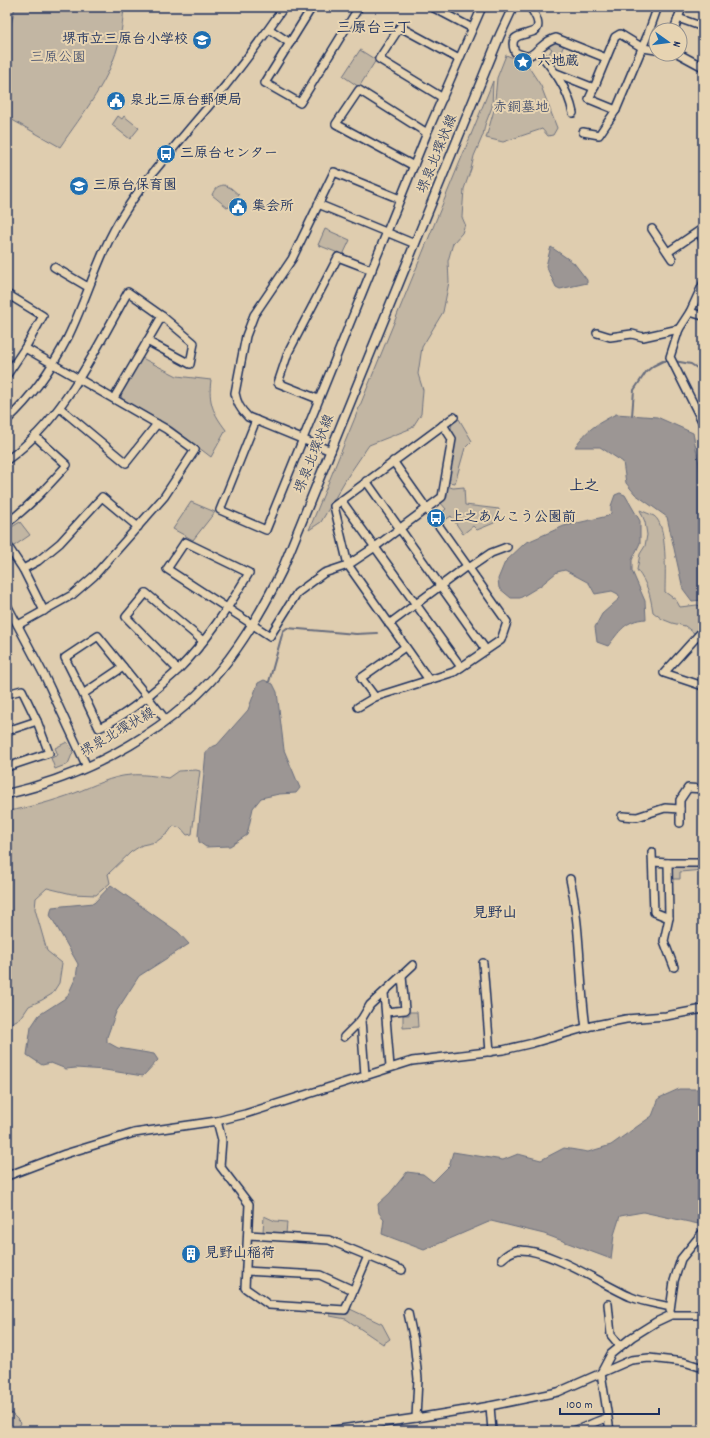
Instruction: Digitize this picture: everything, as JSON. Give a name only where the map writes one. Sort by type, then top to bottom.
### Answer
[{"type":"main road","name":"堺泉北環状線","points":[[7,794],[54,780],[87,767],[130,744],[166,720],[196,695],[213,678],[229,659],[252,625],[282,570],[500,34],[513,7]]},
{"type":"street","points":[[7,420],[31,394],[67,338],[104,248],[131,202],[222,90],[284,7]]},
{"type":"street","points":[[312,7],[265,83],[300,103],[359,7]]},
{"type":"street","points":[[432,7],[472,28]]},
{"type":"street","points":[[256,420],[220,510],[266,530],[400,199],[482,7]]},
{"type":"street","points":[[530,7],[538,19],[538,29],[534,32],[522,34],[517,37],[514,40],[513,46],[515,52],[527,56],[532,55],[545,42],[556,38],[606,58]]},
{"type":"street","points":[[677,22],[682,7]]},
{"type":"street","points":[[583,132],[599,134],[616,110],[643,48],[656,8]]},
{"type":"street","points":[[678,18],[703,27]]},
{"type":"street","points":[[443,98],[379,59],[400,27],[459,59]]},
{"type":"street","points":[[269,29],[290,43]]},
{"type":"street","points":[[616,110],[589,99],[615,37],[620,34],[643,48],[648,49]]},
{"type":"street","points":[[537,50],[556,74],[570,102],[573,113]]},
{"type":"street","points":[[688,59],[703,68]]},
{"type":"street","points":[[556,74],[594,88]]},
{"type":"street","points":[[414,166],[336,124],[359,90],[428,133]]},
{"type":"street","points":[[331,450],[302,440],[248,417],[240,410],[236,401],[235,393],[246,336],[260,304],[292,259],[334,172],[400,199]]},
{"type":"street","points":[[318,204],[414,244]]},
{"type":"street","points":[[652,229],[670,256],[699,231],[703,240]]},
{"type":"street","points":[[318,400],[278,383],[288,353],[338,257],[372,270]]},
{"type":"street","points":[[54,267],[88,287]]},
{"type":"street","points":[[703,284],[690,312],[679,329],[670,357],[703,423]]},
{"type":"street","points":[[7,460],[35,436],[60,408],[79,378],[128,292],[162,316],[194,344],[190,364],[147,341]]},
{"type":"street","points":[[7,294],[43,316],[25,348],[7,375]]},
{"type":"street","points":[[690,312],[703,316]]},
{"type":"street","points":[[114,398],[162,316]]},
{"type":"street","points":[[597,333],[610,338],[632,334],[643,337],[679,329]]},
{"type":"street","points":[[18,625],[72,595],[94,576],[164,497],[195,450],[157,424],[114,398],[25,348]]},
{"type":"street","points":[[60,408],[126,463],[157,424]]},
{"type":"street","points":[[429,680],[348,565],[334,506],[454,417]]},
{"type":"street","points":[[166,720],[147,696],[122,667],[98,636],[65,658],[100,728],[122,715],[147,696],[178,670],[204,641],[227,609],[249,573],[192,544],[185,542],[167,569],[227,609],[270,636],[297,593],[324,573],[348,565],[375,547],[425,508],[442,497],[452,439],[443,425]]},
{"type":"street","points":[[7,523],[24,510],[45,490],[67,465],[35,436]]},
{"type":"street","points":[[358,707],[375,697],[454,672],[501,640],[507,622],[393,462]]},
{"type":"street","points":[[366,481],[486,650]]},
{"type":"street","points":[[23,569],[38,561],[60,544],[102,497],[138,527]]},
{"type":"street","points":[[341,500],[461,667]]},
{"type":"street","points":[[7,545],[23,569],[44,611]]},
{"type":"street","points":[[389,624],[468,567],[491,552],[507,547]]},
{"type":"street","points":[[178,670],[126,617],[146,593],[204,641]]},
{"type":"street","points":[[7,605],[48,684],[87,767]]},
{"type":"street","points":[[703,630],[664,673],[703,686]]},
{"type":"street","points":[[375,697],[362,678],[405,647]]},
{"type":"street","points":[[83,694],[122,667]]},
{"type":"street","points":[[7,694],[22,690],[37,721],[49,753],[7,767]]},
{"type":"street","points":[[7,731],[37,721]]},
{"type":"street","points":[[680,823],[680,800],[688,788],[703,788]]},
{"type":"street","points":[[622,816],[637,817],[665,808],[680,809]]},
{"type":"street","points":[[652,852],[654,912],[669,918]]},
{"type":"street","points":[[653,862],[703,863]]},
{"type":"street","points":[[668,863],[669,918],[664,941],[674,967]]},
{"type":"street","points":[[570,879],[576,904],[586,1028]]},
{"type":"street","points":[[482,963],[490,1052]]},
{"type":"street","points":[[344,1037],[361,1020],[370,1005],[413,965]]},
{"type":"street","points":[[386,1012],[405,1010],[402,976]]},
{"type":"street","points":[[384,993],[390,1067]]},
{"type":"street","points":[[7,1176],[65,1154],[134,1132],[217,1121],[245,1114],[412,1061],[490,1052],[534,1043],[586,1028],[626,1020],[666,1016],[703,1009]]},
{"type":"street","points":[[361,1020],[365,1075]]},
{"type":"street","points":[[217,1121],[222,1140],[220,1166],[249,1204],[245,1288],[269,1305],[344,1310],[368,1256]]},
{"type":"street","points":[[671,1315],[670,1307],[674,1281],[681,1259],[700,1240],[703,1232]]},
{"type":"street","points":[[248,1235],[329,1240],[402,1270]]},
{"type":"street","points":[[502,1259],[507,1254],[516,1250],[528,1251],[549,1257],[633,1297],[670,1307]]},
{"type":"street","points":[[246,1270],[320,1275],[353,1290]]},
{"type":"street","points":[[608,1304],[611,1335],[620,1346]]},
{"type":"street","points":[[408,1313],[414,1341],[418,1379],[416,1418]]},
{"type":"street","points":[[610,1431],[601,1372],[611,1354],[632,1337],[656,1322],[671,1315],[703,1315]]},
{"type":"street","points":[[327,1431],[490,1406],[558,1392],[631,1360],[649,1358],[684,1362],[703,1368]]},
{"type":"street","points":[[490,1406],[492,1431]]},
{"type":"street","points":[[573,1431],[584,1430],[597,1420],[607,1418]]},
{"type":"green space","name":"三原公園","points":[[15,7],[124,8],[120,38],[110,68],[87,109],[60,147],[7,117],[7,42]]},
{"type":"green space","points":[[557,41],[564,45],[554,68],[547,57],[552,49],[548,46]]},
{"type":"green space","points":[[360,50],[376,60],[359,87],[343,76]]},
{"type":"green space","name":"赤銅墓地","points":[[506,55],[526,63],[541,86],[557,128],[553,135],[548,136],[542,129],[503,142],[486,138],[494,110],[497,78]]},
{"type":"green space","points":[[493,81],[492,107],[483,135],[474,156],[464,189],[462,217],[465,224],[462,233],[453,243],[448,261],[449,282],[443,312],[422,347],[418,374],[423,390],[421,414],[412,428],[369,445],[346,479],[321,522],[309,530]]},
{"type":"green space","points":[[118,116],[122,119],[124,116],[139,128],[130,139],[112,125]]},
{"type":"green space","points":[[224,185],[231,188],[239,195],[228,208],[212,195],[216,188]]},
{"type":"green space","points":[[325,229],[350,240],[343,255],[318,245]]},
{"type":"green space","points":[[142,358],[177,376],[211,380],[210,395],[212,407],[226,430],[211,457],[173,428],[122,399],[121,394]]},
{"type":"green space","points":[[459,419],[472,441],[465,448],[455,483],[447,482],[456,439],[451,428],[452,424]]},
{"type":"green space","points":[[447,486],[453,488],[464,487],[465,505],[499,509],[498,516],[494,523],[477,530],[473,526],[463,534],[451,516],[441,523],[437,517],[446,509],[440,502]]},
{"type":"green space","points":[[191,502],[215,512],[193,540],[173,529]]},
{"type":"green space","points":[[640,510],[654,516],[662,530],[665,552],[665,592],[676,600],[680,607],[697,605],[703,607],[703,626],[696,633],[685,626],[662,619],[653,612],[648,590],[644,580],[637,570],[640,554],[645,546],[647,535],[645,522]]},
{"type":"green space","points":[[20,522],[30,535],[14,546],[7,537],[7,530]]},
{"type":"green space","points":[[67,742],[73,752],[68,764],[55,769],[51,758],[58,755],[55,748]]},
{"type":"green space","points":[[178,771],[200,771],[192,834],[187,835],[181,828],[173,826],[168,833],[156,842],[142,845],[131,852],[108,874],[110,883],[96,895],[72,894],[47,888],[36,898],[35,909],[47,951],[62,963],[59,983],[52,994],[29,1006],[21,1018],[7,1025],[7,811],[50,801],[117,777],[140,775],[168,778]]},
{"type":"green space","points":[[694,866],[703,868],[703,870],[680,872],[680,879],[672,879],[672,869],[675,867]]},
{"type":"green space","points":[[409,1012],[417,1012],[418,1027],[403,1028],[403,1015],[409,1015]]},
{"type":"green space","points":[[264,1216],[275,1221],[287,1222],[286,1234],[263,1232]]},
{"type":"green space","points":[[350,1309],[382,1324],[390,1339],[383,1344],[346,1319],[330,1316],[330,1312],[347,1314]]},
{"type":"green space","points":[[7,1409],[21,1423],[16,1431],[7,1431]]},
{"type":"shaded area","points":[[551,247],[574,263],[587,280],[587,283],[560,289],[556,287],[546,266]]},
{"type":"shaded area","points":[[616,414],[657,417],[693,433],[703,485],[703,600],[692,601],[683,589],[667,517],[635,494],[626,483],[623,462],[600,447],[575,447],[593,428]]},
{"type":"shaded area","points":[[620,493],[625,495],[640,521],[640,543],[632,560],[632,571],[645,601],[646,619],[628,624],[619,632],[608,646],[597,642],[595,627],[602,614],[620,598],[618,594],[612,591],[595,594],[589,583],[565,570],[557,572],[540,586],[520,598],[511,598],[499,588],[498,579],[505,562],[525,543],[564,526],[608,516],[611,513],[611,506],[615,495]]},
{"type":"shaded area","points":[[264,680],[273,684],[277,692],[284,750],[300,788],[296,793],[279,794],[261,798],[253,808],[247,835],[230,846],[206,847],[199,842],[198,835],[206,752],[209,748],[217,745],[248,710],[258,683]]},
{"type":"shaded area","points":[[111,885],[178,932],[189,944],[139,976],[116,1012],[107,1037],[107,1042],[118,1048],[154,1054],[158,1060],[143,1076],[105,1070],[76,1068],[66,1069],[51,1063],[42,1065],[27,1055],[31,1027],[39,1015],[67,997],[76,977],[78,964],[50,915],[52,907],[94,903]]},
{"type":"shaded area","points":[[679,1089],[703,1089],[703,1225],[643,1212],[620,1216],[614,1235],[611,1259],[544,1234],[491,1221],[424,1250],[382,1234],[384,1219],[379,1213],[378,1204],[390,1193],[407,1172],[423,1174],[433,1182],[449,1166],[453,1152],[503,1160],[518,1154],[541,1160],[564,1148],[588,1152],[611,1145],[652,1116],[659,1098]]},
{"type":"waterway","points":[[632,416],[634,390],[646,372],[653,366],[663,361],[670,361]]},
{"type":"waterway","points":[[674,361],[691,364],[703,372]]},
{"type":"waterway","points":[[269,682],[283,631],[287,628],[356,634],[377,633]]},
{"type":"place","name":"堺市立三原台小学校","points":[[202,40]]},
{"type":"place","name":"六地蔵","points":[[523,62]]},
{"type":"place","name":"泉北三原台郵便局","points":[[116,101]]},
{"type":"place","name":"三原台センター","points":[[166,154]]},
{"type":"place","name":"三原台保育園","points":[[79,186]]},
{"type":"place","name":"集会所","points":[[238,207]]},
{"type":"place","name":"上之あんこう公園前","points":[[436,518]]},
{"type":"place","name":"見野山稲荷","points":[[191,1254]]},
{"type":"district","name":"三原台三丁","points":[[374,29]]},
{"type":"district","name":"上之","points":[[584,487]]},
{"type":"district","name":"見野山","points":[[495,914]]}]
